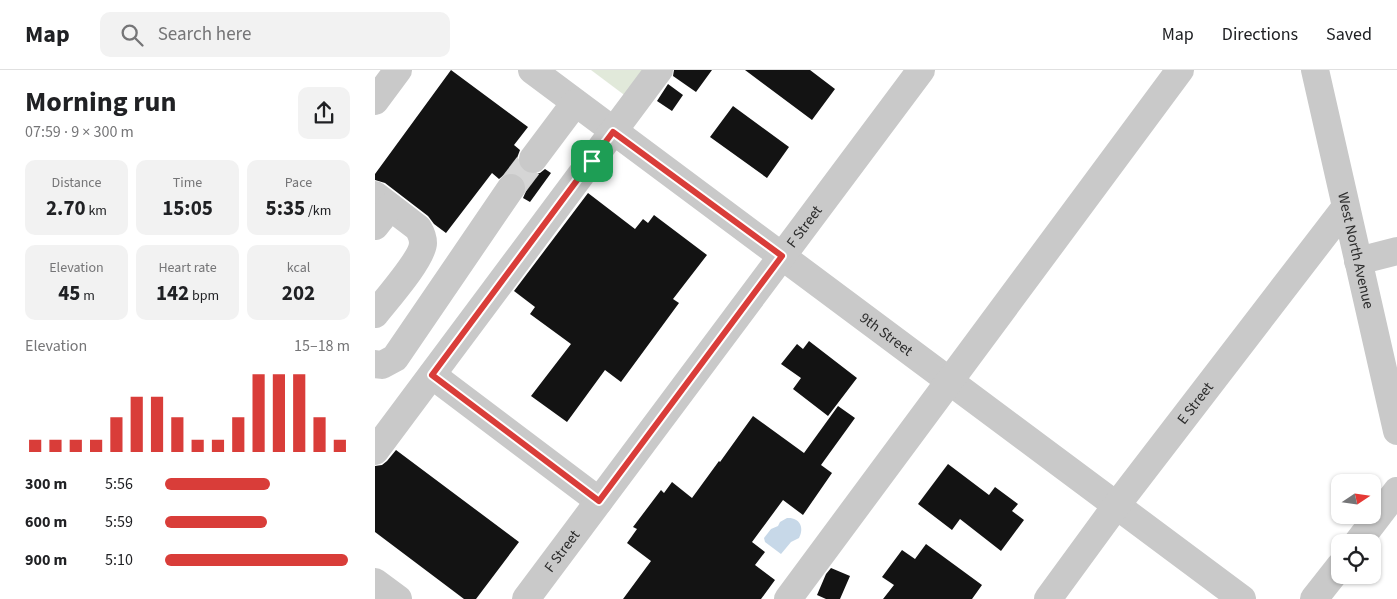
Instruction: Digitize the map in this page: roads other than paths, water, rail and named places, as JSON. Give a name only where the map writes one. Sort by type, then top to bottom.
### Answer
[{"type":"street","points":[[375,101],[398,70]]},
{"type":"street","name":"9th Street","points":[[532,70],[1242,599]]},
{"type":"street","points":[[375,451],[659,70]]},
{"type":"street","name":"F Street","points":[[526,599],[921,70]]},
{"type":"street","points":[[787,599],[951,382],[1180,70]]},
{"type":"street","name":"West North Avenue","points":[[1315,70],[1397,430]]},
{"type":"street","points":[[533,159],[575,103]]},
{"type":"street","points":[[375,364],[382,365],[395,358],[511,188]]},
{"type":"street","name":"E Street","points":[[1048,599],[1116,506],[1345,208]]},
{"type":"street","points":[[375,314],[417,258],[423,243],[422,234],[418,228],[380,209]]},
{"type":"street","points":[[1358,261],[1397,251]]},
{"type":"street","points":[[432,375],[599,501]]},
{"type":"street","points":[[1364,534],[1397,491]]},
{"type":"street","points":[[1315,599],[1331,578]]},
{"type":"street","points":[[375,582],[398,599]]},
{"type":"water","points":[[787,518],[798,521],[801,527],[801,534],[781,554],[765,542],[764,538],[771,529]]},
{"type":"tunnel","points":[[511,188],[533,159]]}]
